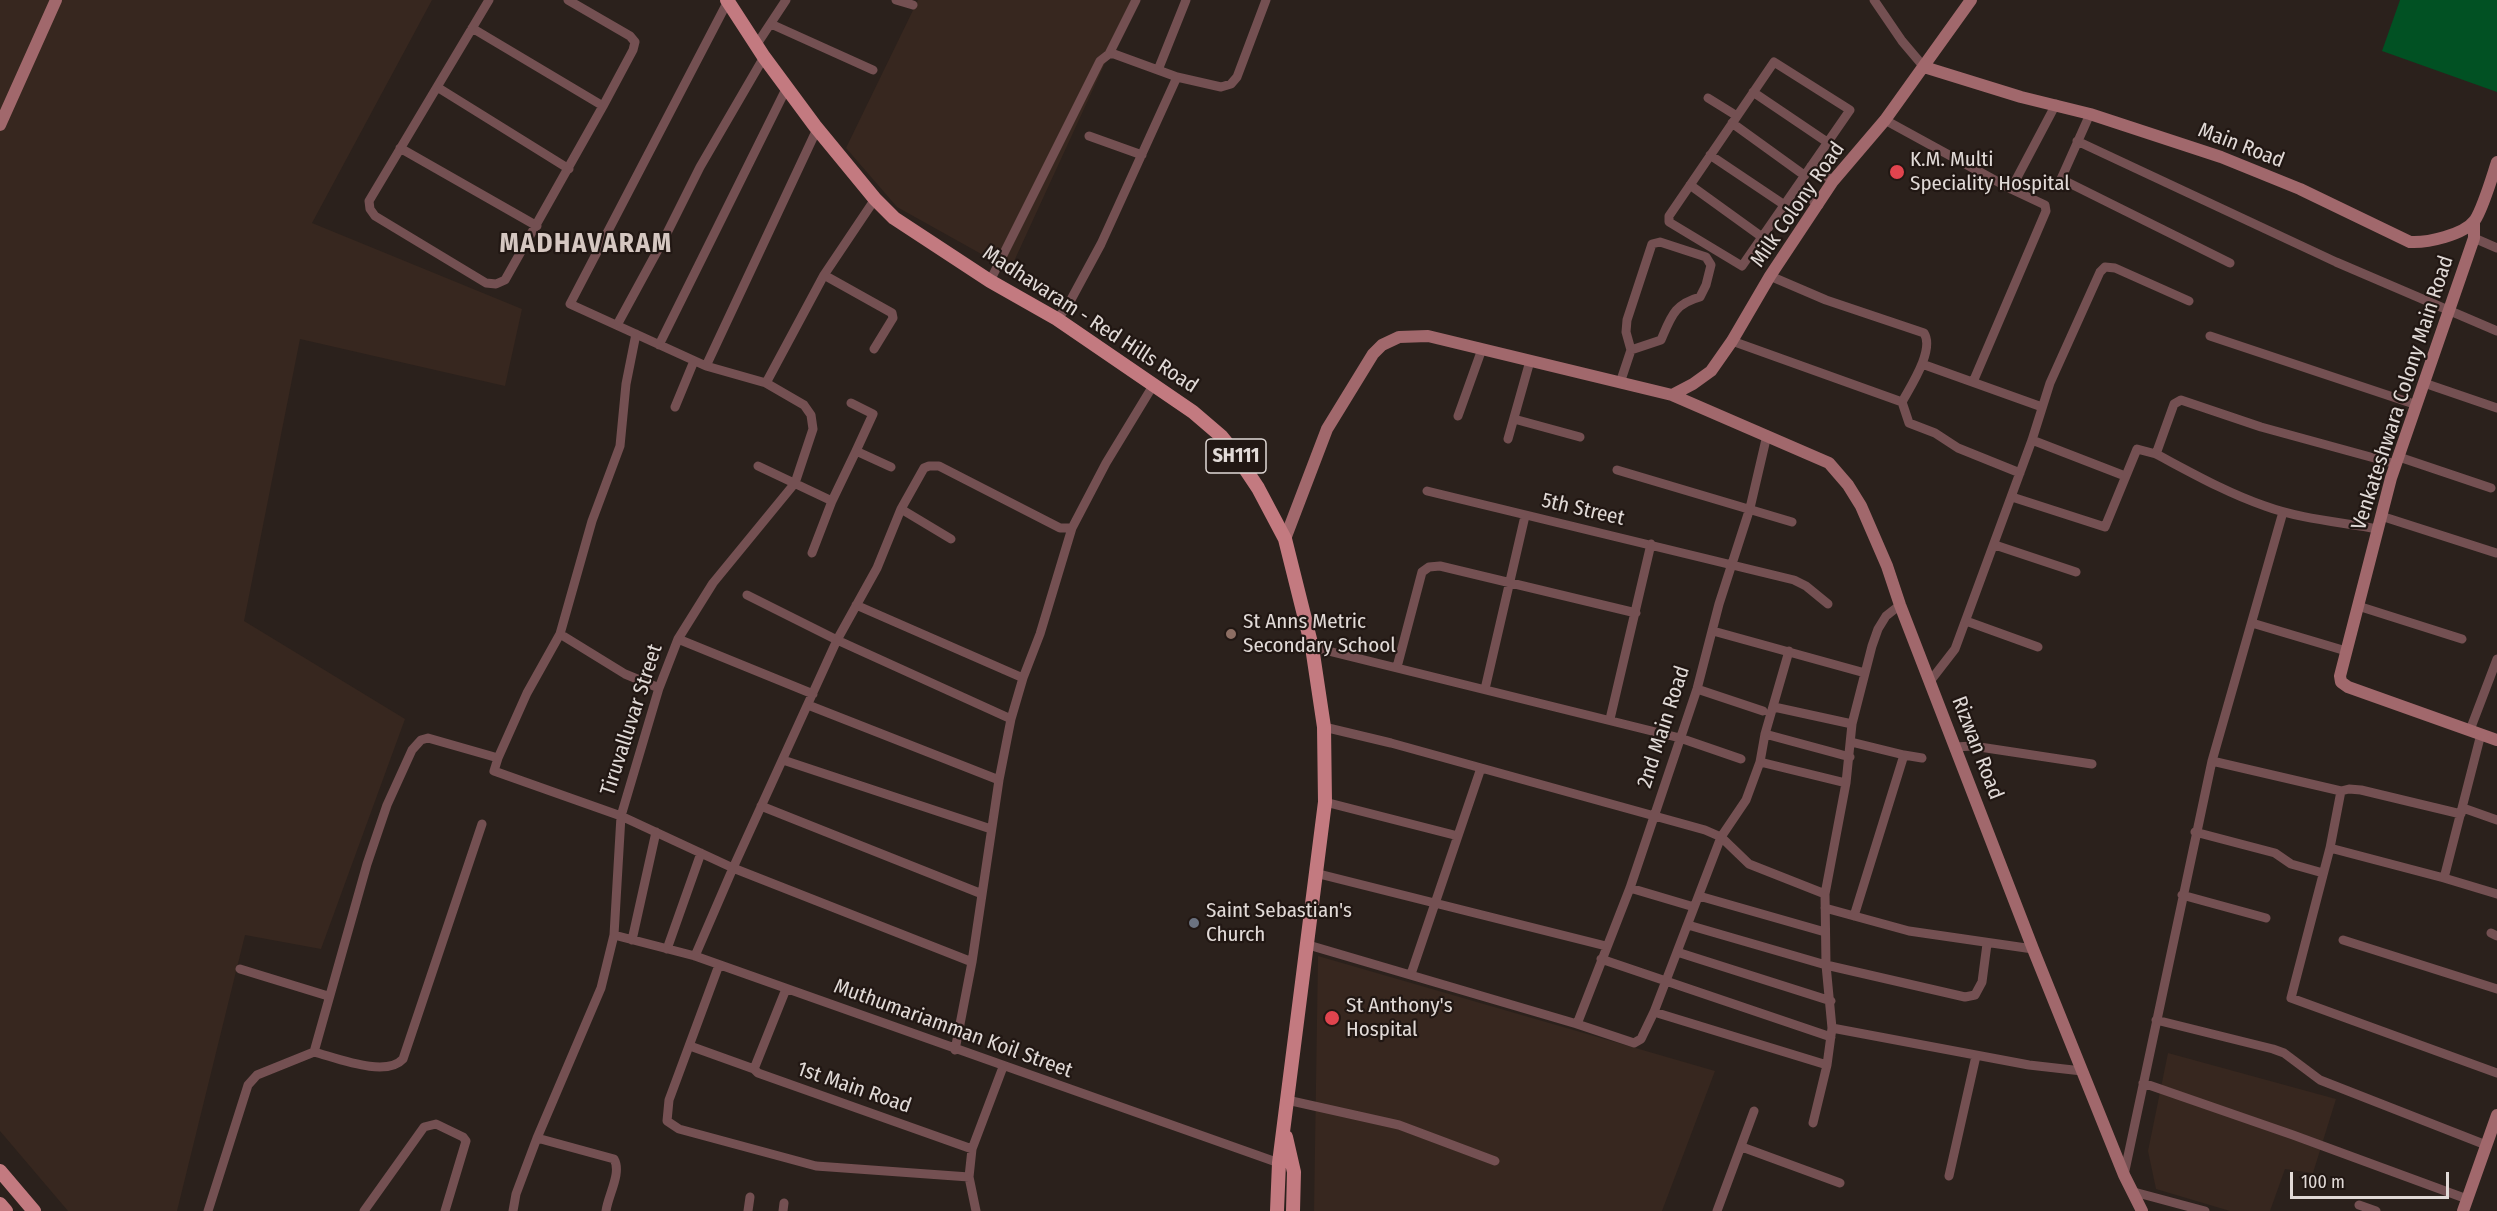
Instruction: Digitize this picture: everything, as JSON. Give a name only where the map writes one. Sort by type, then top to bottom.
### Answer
[{"type":"main road","name":"Madhavaram - Red Hills Road","points":[[728,1],[764,57],[875,199],[894,219],[990,281],[1057,319],[1154,384],[1221,436],[1258,488],[1285,539],[1312,647],[1324,728],[1325,802],[1305,944],[1279,1163],[1277,1211]]},
{"type":"main road","name":"Madhavaram - Red Hills Road","points":[[1284,1130],[1294,1172],[1293,1211]]},
{"type":"main road","points":[[0,1171],[34,1211]]},
{"type":"main road","points":[[0,1204],[6,1211]]},
{"type":"street","points":[[0,125],[56,0]]},
{"type":"street","points":[[489,0],[369,201],[370,209],[375,216],[486,283],[496,284],[505,280],[537,226],[633,50],[635,42],[568,0]]},
{"type":"street","points":[[757,44],[786,0]]},
{"type":"street","points":[[896,0],[913,5]]},
{"type":"street","points":[[990,281],[1096,68],[1100,61],[1109,54],[1136,0]]},
{"type":"street","points":[[1158,70],[1186,0]]},
{"type":"street","points":[[1109,54],[1177,77],[1221,87],[1231,84],[1237,77],[1266,0]]},
{"type":"street","points":[[1874,0],[1902,41],[1924,67]]},
{"type":"street","name":"Milk Colony Road","points":[[1672,395],[1693,384],[1711,370],[1732,341],[1770,276],[1833,181],[1885,120],[1971,0]]},
{"type":"street","points":[[728,1],[570,304],[706,366],[766,383],[824,275],[875,199]]},
{"type":"street","points":[[771,24],[873,70]]},
{"type":"street","points":[[472,28],[603,106]]},
{"type":"street","points":[[617,325],[666,236],[700,167],[764,57]]},
{"type":"street","points":[[1774,62],[1850,110],[1742,266],[1669,222],[1669,216],[1734,119],[1774,62]]},
{"type":"street","name":"Main Road","points":[[1924,67],[2021,97],[2090,114],[2221,157],[2300,189],[2410,242],[2422,243],[2439,238],[2460,230],[2474,220]]},
{"type":"street","points":[[1057,319],[1067,307],[1101,244],[1177,77]]},
{"type":"street","points":[[437,87],[569,169]]},
{"type":"street","points":[[659,345],[788,87]]},
{"type":"street","points":[[1753,92],[1827,142]]},
{"type":"street","points":[[1708,98],[1804,174]]},
{"type":"street","points":[[2011,189],[2056,104]]},
{"type":"street","points":[[2090,114],[2061,178],[2230,263]]},
{"type":"street","points":[[1885,120],[2043,204],[2046,208],[1973,382]]},
{"type":"street","points":[[706,366],[818,127]]},
{"type":"street","points":[[1089,136],[1142,155]]},
{"type":"street","points":[[2078,141],[2336,262],[2497,331]]},
{"type":"street","points":[[400,148],[537,226]]},
{"type":"street","points":[[1710,155],[1783,204]]},
{"type":"street","points":[[2474,220],[2497,165]]},
{"type":"street","points":[[1811,166],[1833,181]]},
{"type":"street","points":[[1690,185],[1762,237]]},
{"type":"street","points":[[1796,188],[1819,205]]},
{"type":"street","name":"Venkateshwara Colony Main Road","points":[[2474,220],[2474,238],[2397,460],[2340,676],[2341,682],[2348,687],[2476,732]]},
{"type":"street","points":[[2474,238],[2497,248]]},
{"type":"street","points":[[1620,383],[1631,350],[1626,332],[1627,320],[1652,244],[1660,242],[1706,257],[1711,265],[1700,297],[1684,301],[1672,315],[1661,340],[1631,350]]},
{"type":"street","points":[[1931,680],[1949,660],[1966,621],[1995,545],[2056,368],[2103,268],[2115,268],[2189,301]]},
{"type":"street","points":[[824,275],[891,314],[893,318],[874,349]]},
{"type":"street","points":[[1770,276],[1826,300],[1924,333],[1928,343],[1922,363],[1902,402],[1909,423],[1935,434],[1958,448],[2020,473]]},
{"type":"street","points":[[636,334],[626,384],[620,446],[592,521],[560,634],[527,693],[494,771],[621,816],[733,868],[972,962]]},
{"type":"street","name":"Rizwan Road","points":[[1285,539],[1327,429],[1373,354],[1391,340],[1417,335],[1672,395],[1821,459],[1839,474],[1861,506],[1887,566],[2033,949],[2124,1175],[2142,1211]]},
{"type":"street","points":[[2210,336],[2417,405]]},
{"type":"street","points":[[1732,341],[1902,402]]},
{"type":"street","points":[[1458,416],[1482,349]]},
{"type":"street","points":[[675,406],[694,361]]},
{"type":"street","points":[[1508,439],[1530,361]]},
{"type":"street","points":[[1922,363],[2042,407]]},
{"type":"street","name":"Tiruvalluvar Street","points":[[513,1211],[516,1194],[537,1138],[601,988],[614,935],[621,816],[659,688],[678,639],[713,583],[795,483],[813,429],[811,416],[804,405],[766,383]]},
{"type":"street","points":[[2424,383],[2497,408]]},
{"type":"street","points":[[955,1050],[972,962],[991,829],[1011,718],[1046,615],[1071,528],[1106,463],[1154,384]]},
{"type":"street","points":[[2156,454],[2174,404],[2181,400],[2261,427],[2397,460],[2491,488]]},
{"type":"street","points":[[812,553],[832,501],[873,414],[851,403]]},
{"type":"street","points":[[1514,419],[1580,437]]},
{"type":"street","name":"2nd Main Road","points":[[1577,1024],[1630,888],[1697,689],[1731,565],[1750,508],[1767,435]]},
{"type":"street","points":[[2032,440],[2125,476]]},
{"type":"street","points":[[2012,496],[2103,528],[2107,525],[2125,476],[2139,448],[2156,454],[2225,490],[2283,512],[2378,529]]},
{"type":"street","points":[[856,451],[891,467]]},
{"type":"street","points":[[758,466],[832,501]]},
{"type":"street","points":[[695,956],[837,640],[877,568],[901,509],[921,472],[929,466],[939,466],[1060,528],[1071,528]]},
{"type":"street","points":[[1617,470],[1792,522]]},
{"type":"street","name":"5th Street","points":[[1427,491],[1800,582],[1828,604]]},
{"type":"street","points":[[901,509],[951,539]]},
{"type":"street","points":[[2124,1175],[2195,832],[2212,761],[2283,512]]},
{"type":"street","points":[[1485,689],[1525,516]]},
{"type":"street","points":[[2381,516],[2496,553]]},
{"type":"street","points":[[1610,719],[1651,544]]},
{"type":"street","points":[[1995,545],[2076,572]]},
{"type":"street","points":[[1397,667],[1422,572],[1429,567],[1440,566],[1636,613]]},
{"type":"street","points":[[747,596],[837,640],[1011,718]]},
{"type":"street","points":[[856,605],[1023,678]]},
{"type":"street","points":[[1813,1123],[1827,1065],[1832,1032],[1826,965],[1825,894],[1846,783],[1852,724],[1878,629],[1886,616],[1900,605]]},
{"type":"street","points":[[2358,606],[2462,639]]},
{"type":"street","points":[[1966,621],[2038,647]]},
{"type":"street","points":[[2252,623],[2346,651]]},
{"type":"street","points":[[1713,631],[1865,673]]},
{"type":"street","points":[[560,634],[619,671],[659,688]]},
{"type":"street","points":[[678,639],[813,694]]},
{"type":"street","points":[[1312,647],[1610,719],[1680,738],[1741,759]]},
{"type":"street","points":[[1305,944],[1636,1042],[1641,1039],[1654,1012],[1721,837],[1743,805],[1760,762],[1765,734],[1789,651]]},
{"type":"street","points":[[2444,878],[2462,811],[2476,732],[2497,659]]},
{"type":"street","points":[[1697,689],[1763,711]]},
{"type":"street","points":[[808,705],[999,780]]},
{"type":"street","points":[[1774,707],[1852,724]]},
{"type":"street","points":[[1324,728],[1391,743],[1705,830],[1721,837],[1749,864],[1825,894]]},
{"type":"street","points":[[2476,732],[2497,740]]},
{"type":"street","points":[[1765,734],[1850,757]]},
{"type":"street","points":[[314,1052],[367,864],[387,805],[412,750],[421,740],[428,738],[498,758]]},
{"type":"street","points":[[1851,742],[1922,758]]},
{"type":"street","points":[[1955,747],[1973,746],[2092,764]]},
{"type":"street","points":[[1854,916],[1904,755]]},
{"type":"street","points":[[783,760],[991,829]]},
{"type":"street","points":[[2212,761],[2341,791],[2361,790],[2497,820]]},
{"type":"street","points":[[1760,762],[1846,783]]},
{"type":"street","points":[[1411,974],[1480,768]]},
{"type":"street","points":[[2341,791],[2330,848],[2291,998],[2497,1073]]},
{"type":"street","points":[[1325,802],[1458,836]]},
{"type":"street","points":[[761,806],[982,894]]},
{"type":"street","points":[[208,1211],[248,1084],[257,1075],[314,1052],[382,1069],[397,1065],[403,1059],[482,824]]},
{"type":"street","points":[[632,940],[656,832]]},
{"type":"street","points":[[2195,832],[2275,853],[2290,864],[2323,873]]},
{"type":"street","points":[[2330,848],[2497,894]]},
{"type":"street","points":[[667,949],[700,853]]},
{"type":"street","points":[[1316,873],[1606,946]]},
{"type":"street","points":[[1630,888],[1694,907]]},
{"type":"street","points":[[2182,895],[2266,918]]},
{"type":"street","points":[[1699,896],[1825,932]]},
{"type":"street","points":[[1826,908],[1909,931],[2033,949]]},
{"type":"street","points":[[1688,926],[1826,965],[1972,997],[1982,982],[1987,944]]},
{"type":"street","name":"Muthumariamman Koil Street","points":[[614,935],[695,956],[1279,1163]]},
{"type":"street","points":[[2343,940],[2497,989]]},
{"type":"street","points":[[1677,952],[1831,1001]]},
{"type":"street","points":[[1601,959],[1832,1032],[2082,1071]]},
{"type":"street","points":[[719,965],[667,1110],[667,1121],[679,1130],[816,1166],[969,1177]]},
{"type":"street","points":[[240,969],[328,996]]},
{"type":"street","points":[[754,1069],[786,989]]},
{"type":"street","points":[[1654,1012],[1827,1065]]},
{"type":"street","points":[[2156,1020],[2284,1053],[2320,1080],[2487,1145]]},
{"type":"street","name":"1st Main Road","points":[[690,1046],[754,1069],[758,1073],[972,1149]]},
{"type":"street","points":[[1950,1176],[1976,1056]]},
{"type":"street","points":[[976,1211],[969,1177],[972,1149],[1003,1067]]},
{"type":"street","points":[[2143,1083],[2293,1134],[2465,1205],[2497,1116]]},
{"type":"street","points":[[1287,1100],[1399,1125],[1495,1161]]},
{"type":"street","points":[[1720,1210],[1754,1111]]},
{"type":"street","points":[[364,1211],[424,1127],[436,1124],[463,1137],[466,1141],[445,1211]]},
{"type":"street","points":[[537,1138],[614,1159],[617,1166],[615,1185],[609,1193],[606,1211]]},
{"type":"street","points":[[1742,1148],[1840,1183]]},
{"type":"street","points":[[2134,1192],[2205,1211]]},
{"type":"street","points":[[748,1211],[750,1197]]},
{"type":"street","points":[[2359,1205],[2376,1211]]},
{"type":"shaded area","points":[[0,0],[432,0],[312,223],[522,309],[505,386],[300,339],[244,621],[405,719],[321,949],[245,935],[177,1211],[68,1211],[0,1131]]},
{"type":"shaded area","points":[[918,0],[1134,0],[1010,270],[897,207],[846,148]]},
{"type":"shaded area","points":[[1318,956],[1715,1071],[1662,1211],[1314,1211]]},
{"type":"shaded area","points":[[2168,1053],[2336,1099],[2313,1173],[2285,1169],[2270,1211],[2230,1211],[2156,1189],[2148,1151]]},
{"type":"green space","points":[[2400,0],[2497,0],[2497,92],[2382,51]]},
{"type":"place","name":"K.M. Multi Speciality Hospital","points":[[1897,172]]},
{"type":"place","name":"St Anns Metric Secondary School","points":[[1231,634]]},
{"type":"place","name":"Saint Sebastian's Church","points":[[1194,923]]},
{"type":"place","name":"St Anthony's Hospital","points":[[1332,1018]]},
{"type":"district","name":"MADHAVARAM","points":[[586,244]]}]
